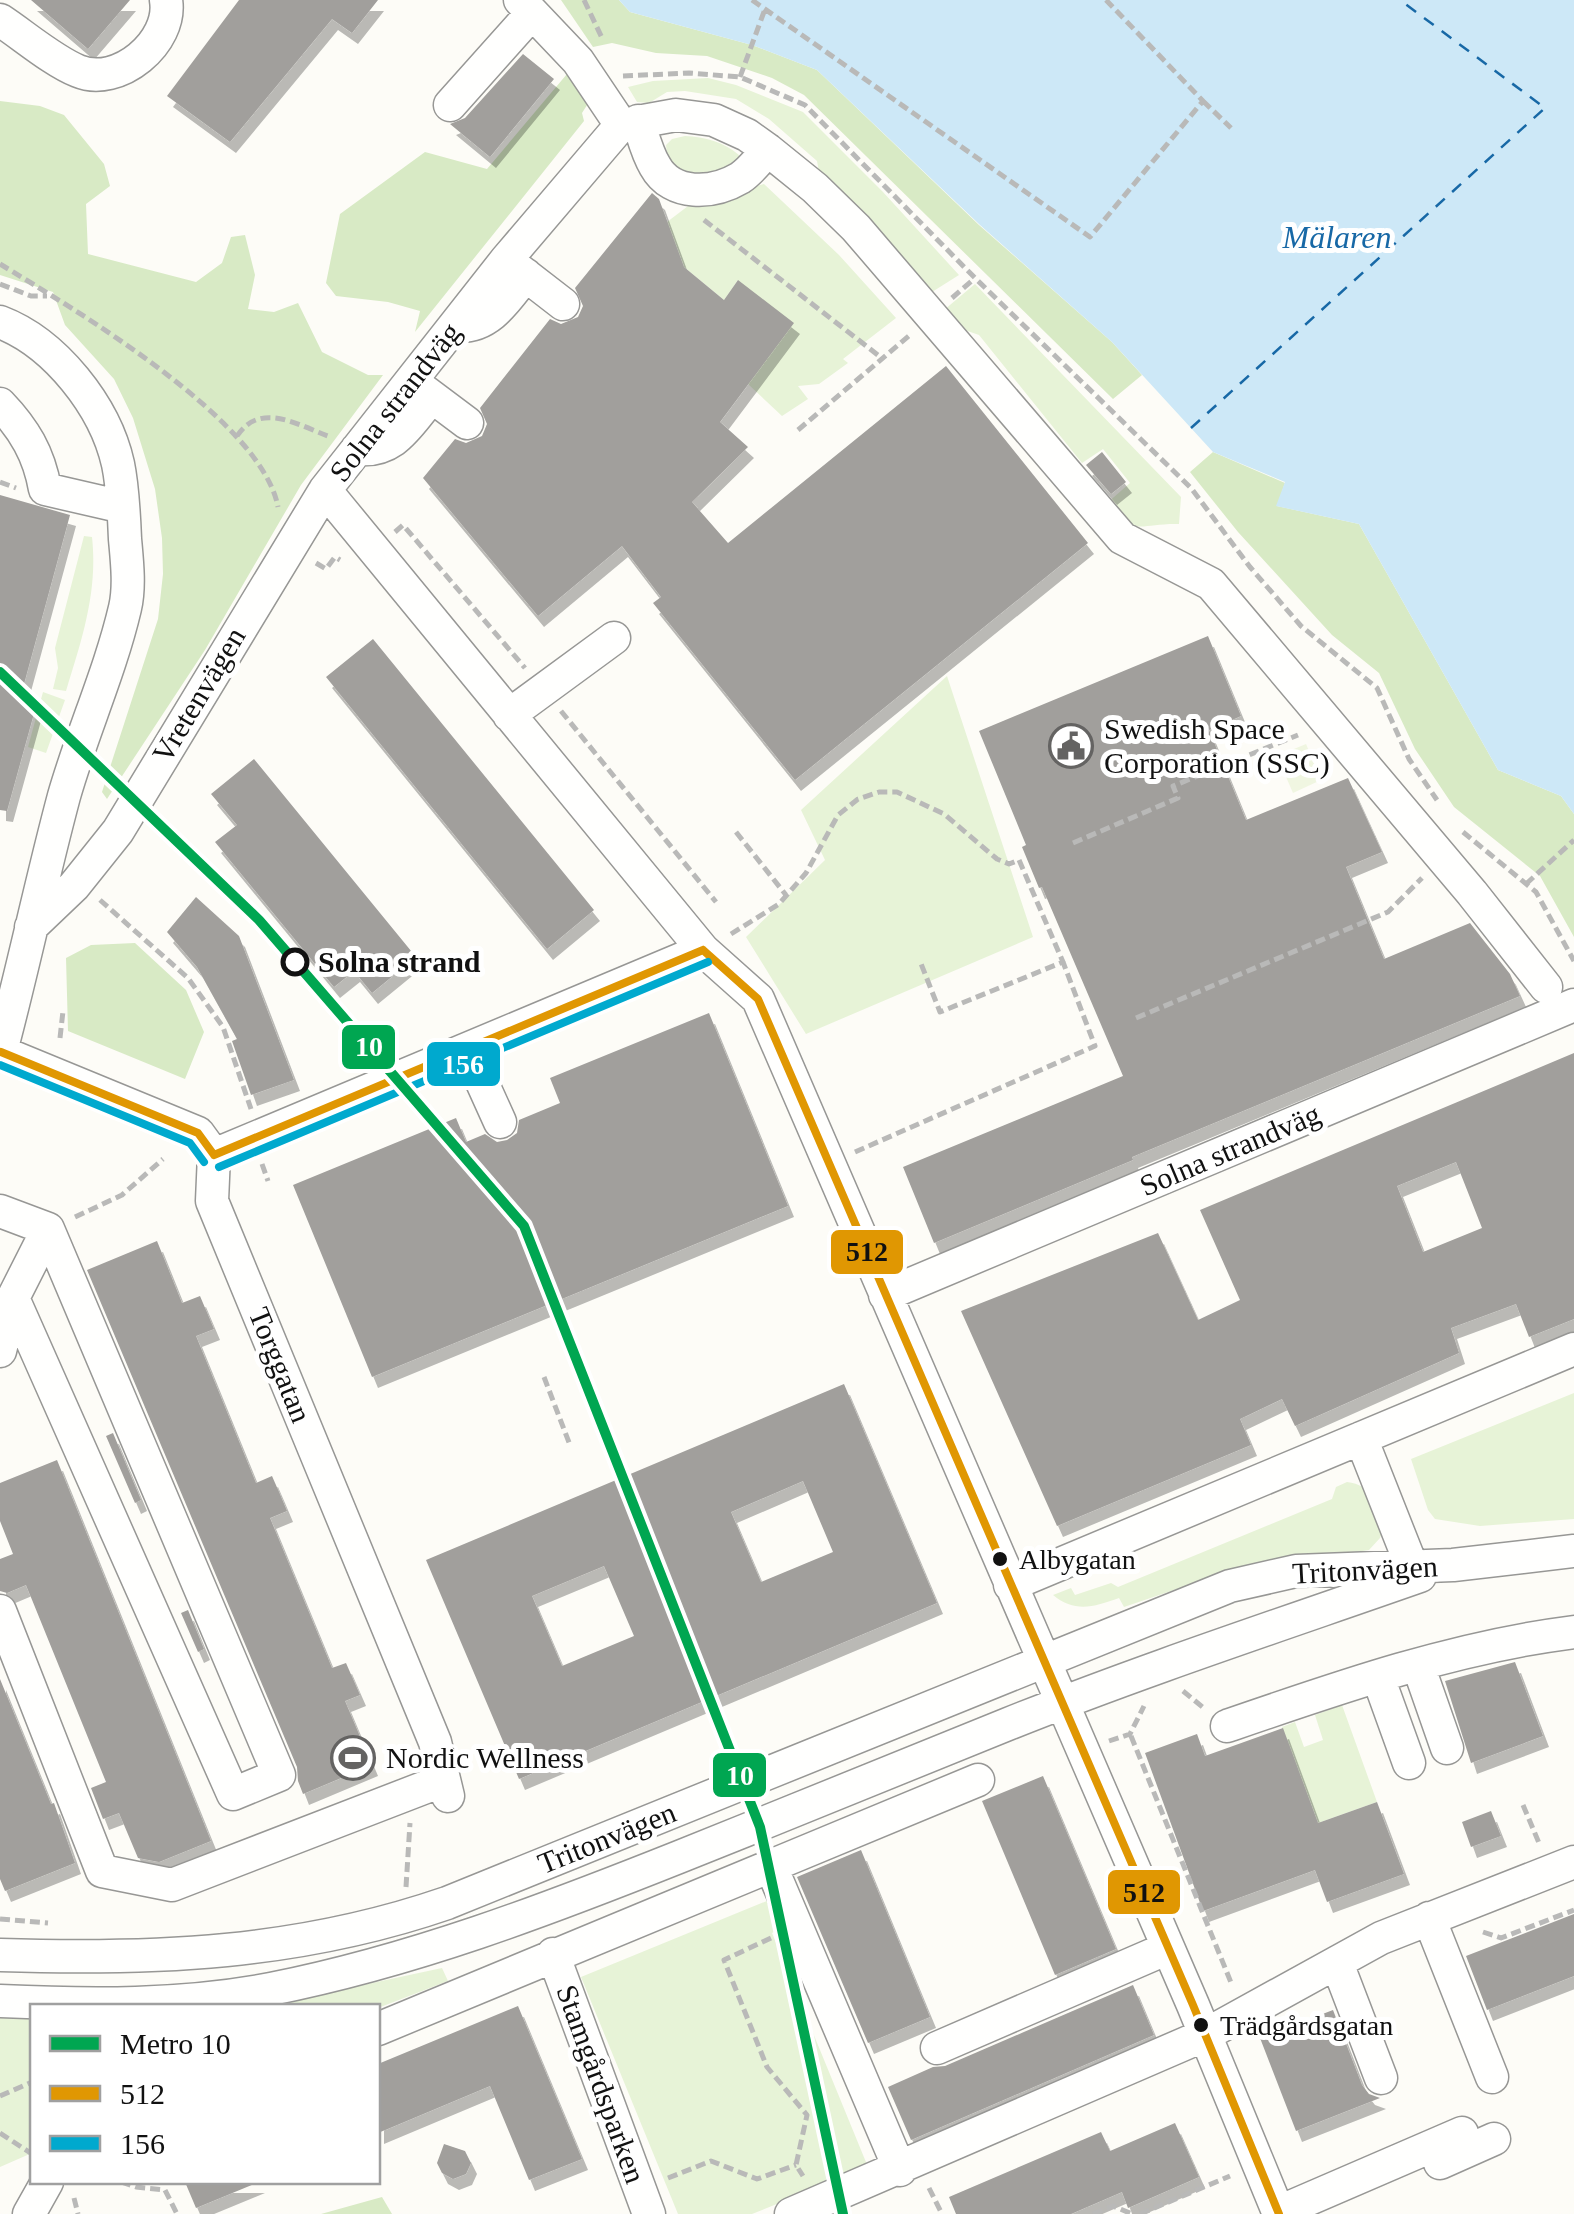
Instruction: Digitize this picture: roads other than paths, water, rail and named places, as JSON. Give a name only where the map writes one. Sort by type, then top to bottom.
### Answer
[{"type":"street","points":[[0,20],[81,73],[119,71],[154,47],[166,0]]},
{"type":"street","points":[[450,106],[526,6],[629,123],[656,168],[664,190],[721,187],[744,176],[768,150]]},
{"type":"street","points":[[629,123],[676,115],[714,120],[747,135],[816,188],[856,228],[1122,538],[1211,584],[1560,996]]},
{"type":"street","name":"Solna strandväg","points":[[629,123],[516,268],[454,326],[422,389],[357,450],[325,490],[702,950],[758,998],[1062,1704]]},
{"type":"street","points":[[516,268],[563,304]]},
{"type":"street","points":[[0,322],[17,328],[46,351],[78,384],[103,423],[117,460],[127,603],[106,678],[66,792],[0,1054],[198,1133],[214,1155],[702,950]]},
{"type":"street","points":[[422,389],[468,423]]},
{"type":"street","points":[[0,404],[29,440],[41,465],[45,488],[123,507]]},
{"type":"street","name":"Vretenvägen","points":[[31,926],[74,886],[118,832],[325,490]]},
{"type":"street","points":[[509,715],[614,638]]},
{"type":"street","name":"Solna strandväg","points":[[886,1295],[1560,996]]},
{"type":"street","points":[[467,1049],[500,1122]]},
{"type":"street","name":"Torggatan","points":[[0,1611],[102,1871],[172,1885],[412,1792],[446,1788],[435,1742],[212,1200],[214,1155]]},
{"type":"street","points":[[0,1211],[48,1229],[279,1775],[233,1794],[13,1298]]},
{"type":"street","points":[[0,1351],[13,1298],[48,1229]]},
{"type":"street","points":[[1010,1585],[1574,1349]]},
{"type":"street","points":[[1362,1438],[1412,1566]]},
{"type":"street","points":[[1452,1565],[1574,1550]]},
{"type":"street","name":"Tritonvägen","points":[[0,1955],[166,1957],[307,1941],[404,1918],[1230,1586],[1296,1570],[1452,1565]]},
{"type":"street","name":"Tritonvägen","points":[[0,2001],[170,2002],[268,1990],[470,1936],[613,1884],[1062,1704],[1452,1565]]},
{"type":"street","points":[[1227,1726],[1418,1665],[1491,1646],[1574,1632]]},
{"type":"street","points":[[1418,1665],[1447,1748]]},
{"type":"street","points":[[1378,1677],[1409,1762]]},
{"type":"street","points":[[1062,1704],[1279,2213],[1326,2192],[1334,2209],[1478,2136]]},
{"type":"street","points":[[380,2028],[978,1780]]},
{"type":"street","points":[[805,2208],[900,2170],[1205,2034],[1380,1938],[1574,1862]]},
{"type":"street","points":[[770,1864],[900,2170]]},
{"type":"street","points":[[1430,1918],[1492,2077]]},
{"type":"street","points":[[937,2048],[1168,1948]]},
{"type":"street","name":"Stamgårdsparken","points":[[554,1954],[645,2202]]},
{"type":"street","points":[[1337,1963],[1381,2078]]},
{"type":"street","points":[[29,2214],[46,2184]]},
{"type":"water","name":"Mälaren","points":[[619,0],[1574,0],[1574,814],[1561,796],[1498,770],[1359,524],[1276,506],[1285,482],[1213,452],[1112,342],[980,225],[817,70],[752,45],[630,12]]},
{"type":"metro line","name":"10","points":[[0,672],[259,920],[524,1226],[760,1827],[843,2214]]},
{"type":"place","name":"Swedish Space Corporation (SSC)","points":[[1071,746]]},
{"type":"place","name":"Solna strand","points":[[295,962]]},
{"type":"place","name":"Albygatan","points":[[1000,1559]]},
{"type":"place","name":"Nordic Wellness","points":[[353,1758]]},
{"type":"place","name":"Trädgårdsgatan","points":[[1201,2025]]}]
